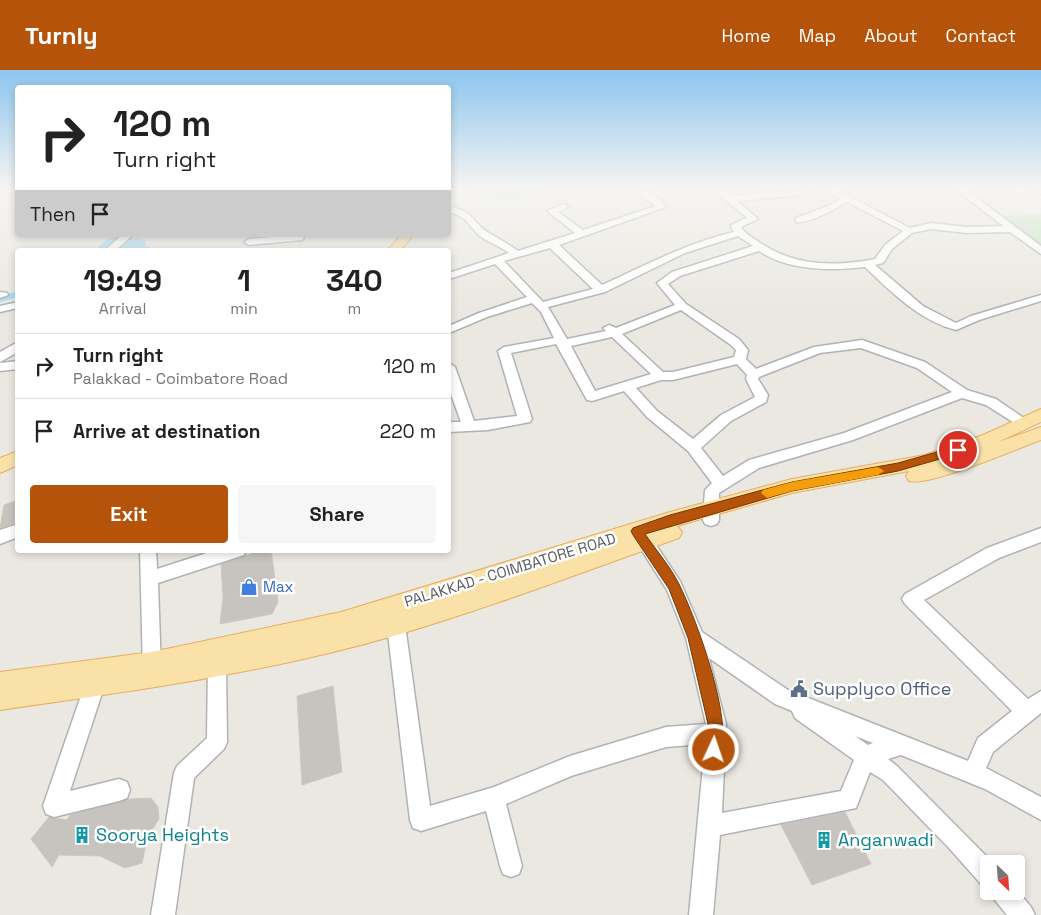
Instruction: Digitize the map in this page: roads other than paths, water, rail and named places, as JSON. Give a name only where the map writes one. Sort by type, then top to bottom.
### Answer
[{"type":"main road","points":[[396,248],[405,237]]},
{"type":"main road","name":"PALAKKAD - COIMBATORE ROAD","points":[[0,684],[217,664],[312,637],[341,622],[642,537],[712,514],[796,495],[902,479],[943,469],[1034,429]]},
{"type":"main road","points":[[0,466],[15,458]]},
{"type":"main road","name":"PALAKKAD - COIMBATORE ROAD","points":[[0,698],[94,687],[152,670],[312,637],[396,625],[485,598],[642,537]]},
{"type":"street","points":[[479,228],[486,236],[500,242],[516,254]]},
{"type":"street","points":[[574,228],[582,234]]},
{"type":"street","points":[[451,275],[598,228]]},
{"type":"street","points":[[737,228],[740,233],[778,258],[800,264],[868,264],[879,261],[888,247],[909,231],[920,228]]},
{"type":"street","points":[[904,228],[909,231]]},
{"type":"street","points":[[953,228],[1011,229],[1041,251]]},
{"type":"street","points":[[451,329],[483,315],[536,302],[601,290],[682,251],[708,241],[740,233]]},
{"type":"street","points":[[112,248],[126,237]]},
{"type":"street","points":[[249,242],[291,237]]},
{"type":"street","points":[[552,244],[601,290]]},
{"type":"street","points":[[740,360],[742,350],[735,342],[682,306],[662,283],[676,274],[761,247]]},
{"type":"street","points":[[498,260],[546,312],[592,396],[660,376],[673,376],[740,360]]},
{"type":"street","points":[[868,264],[897,292],[932,319],[956,327],[975,318],[1041,298]]},
{"type":"street","points":[[0,308],[15,306]]},
{"type":"street","points":[[451,427],[525,419],[504,351],[561,342],[611,330],[682,306]]},
{"type":"street","points":[[611,330],[660,376]]},
{"type":"street","points":[[754,374],[818,350],[862,344],[921,365],[962,393],[991,402],[1034,429]]},
{"type":"street","points":[[0,358],[15,348]]},
{"type":"street","points":[[740,360],[754,374]]},
{"type":"street","points":[[0,367],[15,365]]},
{"type":"street","points":[[693,447],[726,418],[761,399],[762,395],[752,379],[754,374]]},
{"type":"street","points":[[451,383],[469,426]]},
{"type":"street","points":[[627,386],[652,414],[693,447],[720,484]]},
{"type":"street","points":[[712,514],[712,490],[754,464],[848,437],[962,393]]},
{"type":"street","points":[[0,537],[15,531]]},
{"type":"street","points":[[974,773],[985,745],[1034,706],[911,598],[993,553],[1041,535]]},
{"type":"street","points":[[642,537],[674,586],[695,638],[716,724],[710,826],[701,915]]},
{"type":"street","points":[[148,553],[151,578],[152,670]]},
{"type":"street","points":[[151,578],[229,553]]},
{"type":"street","points":[[396,625],[421,820],[494,798],[570,766],[666,738],[715,733]]},
{"type":"street","points":[[695,638],[890,773],[980,866]]},
{"type":"street","points":[[163,915],[184,774],[217,742],[217,664]]},
{"type":"street","points":[[94,687],[54,806],[119,790]]},
{"type":"street","points":[[782,697],[974,773],[1041,809]]},
{"type":"street","points":[[710,826],[848,800],[866,756],[902,744]]},
{"type":"street","points":[[494,798],[512,866]]},
{"type":"street","points":[[1010,900],[1023,915]]},
{"type":"water","points":[[138,238],[145,240],[146,246],[152,248],[119,248],[128,240]]},
{"type":"waterway","points":[[101,248],[115,237]]},
{"type":"waterway","points":[[0,299],[15,295]]},
{"type":"place","name":"Max","points":[[249,587]]},
{"type":"place","name":"Supplyco Office","points":[[799,689]]},
{"type":"place","name":"Soorya Heights","points":[[82,835]]},
{"type":"place","name":"Anganwadi","points":[[824,840]]}]
